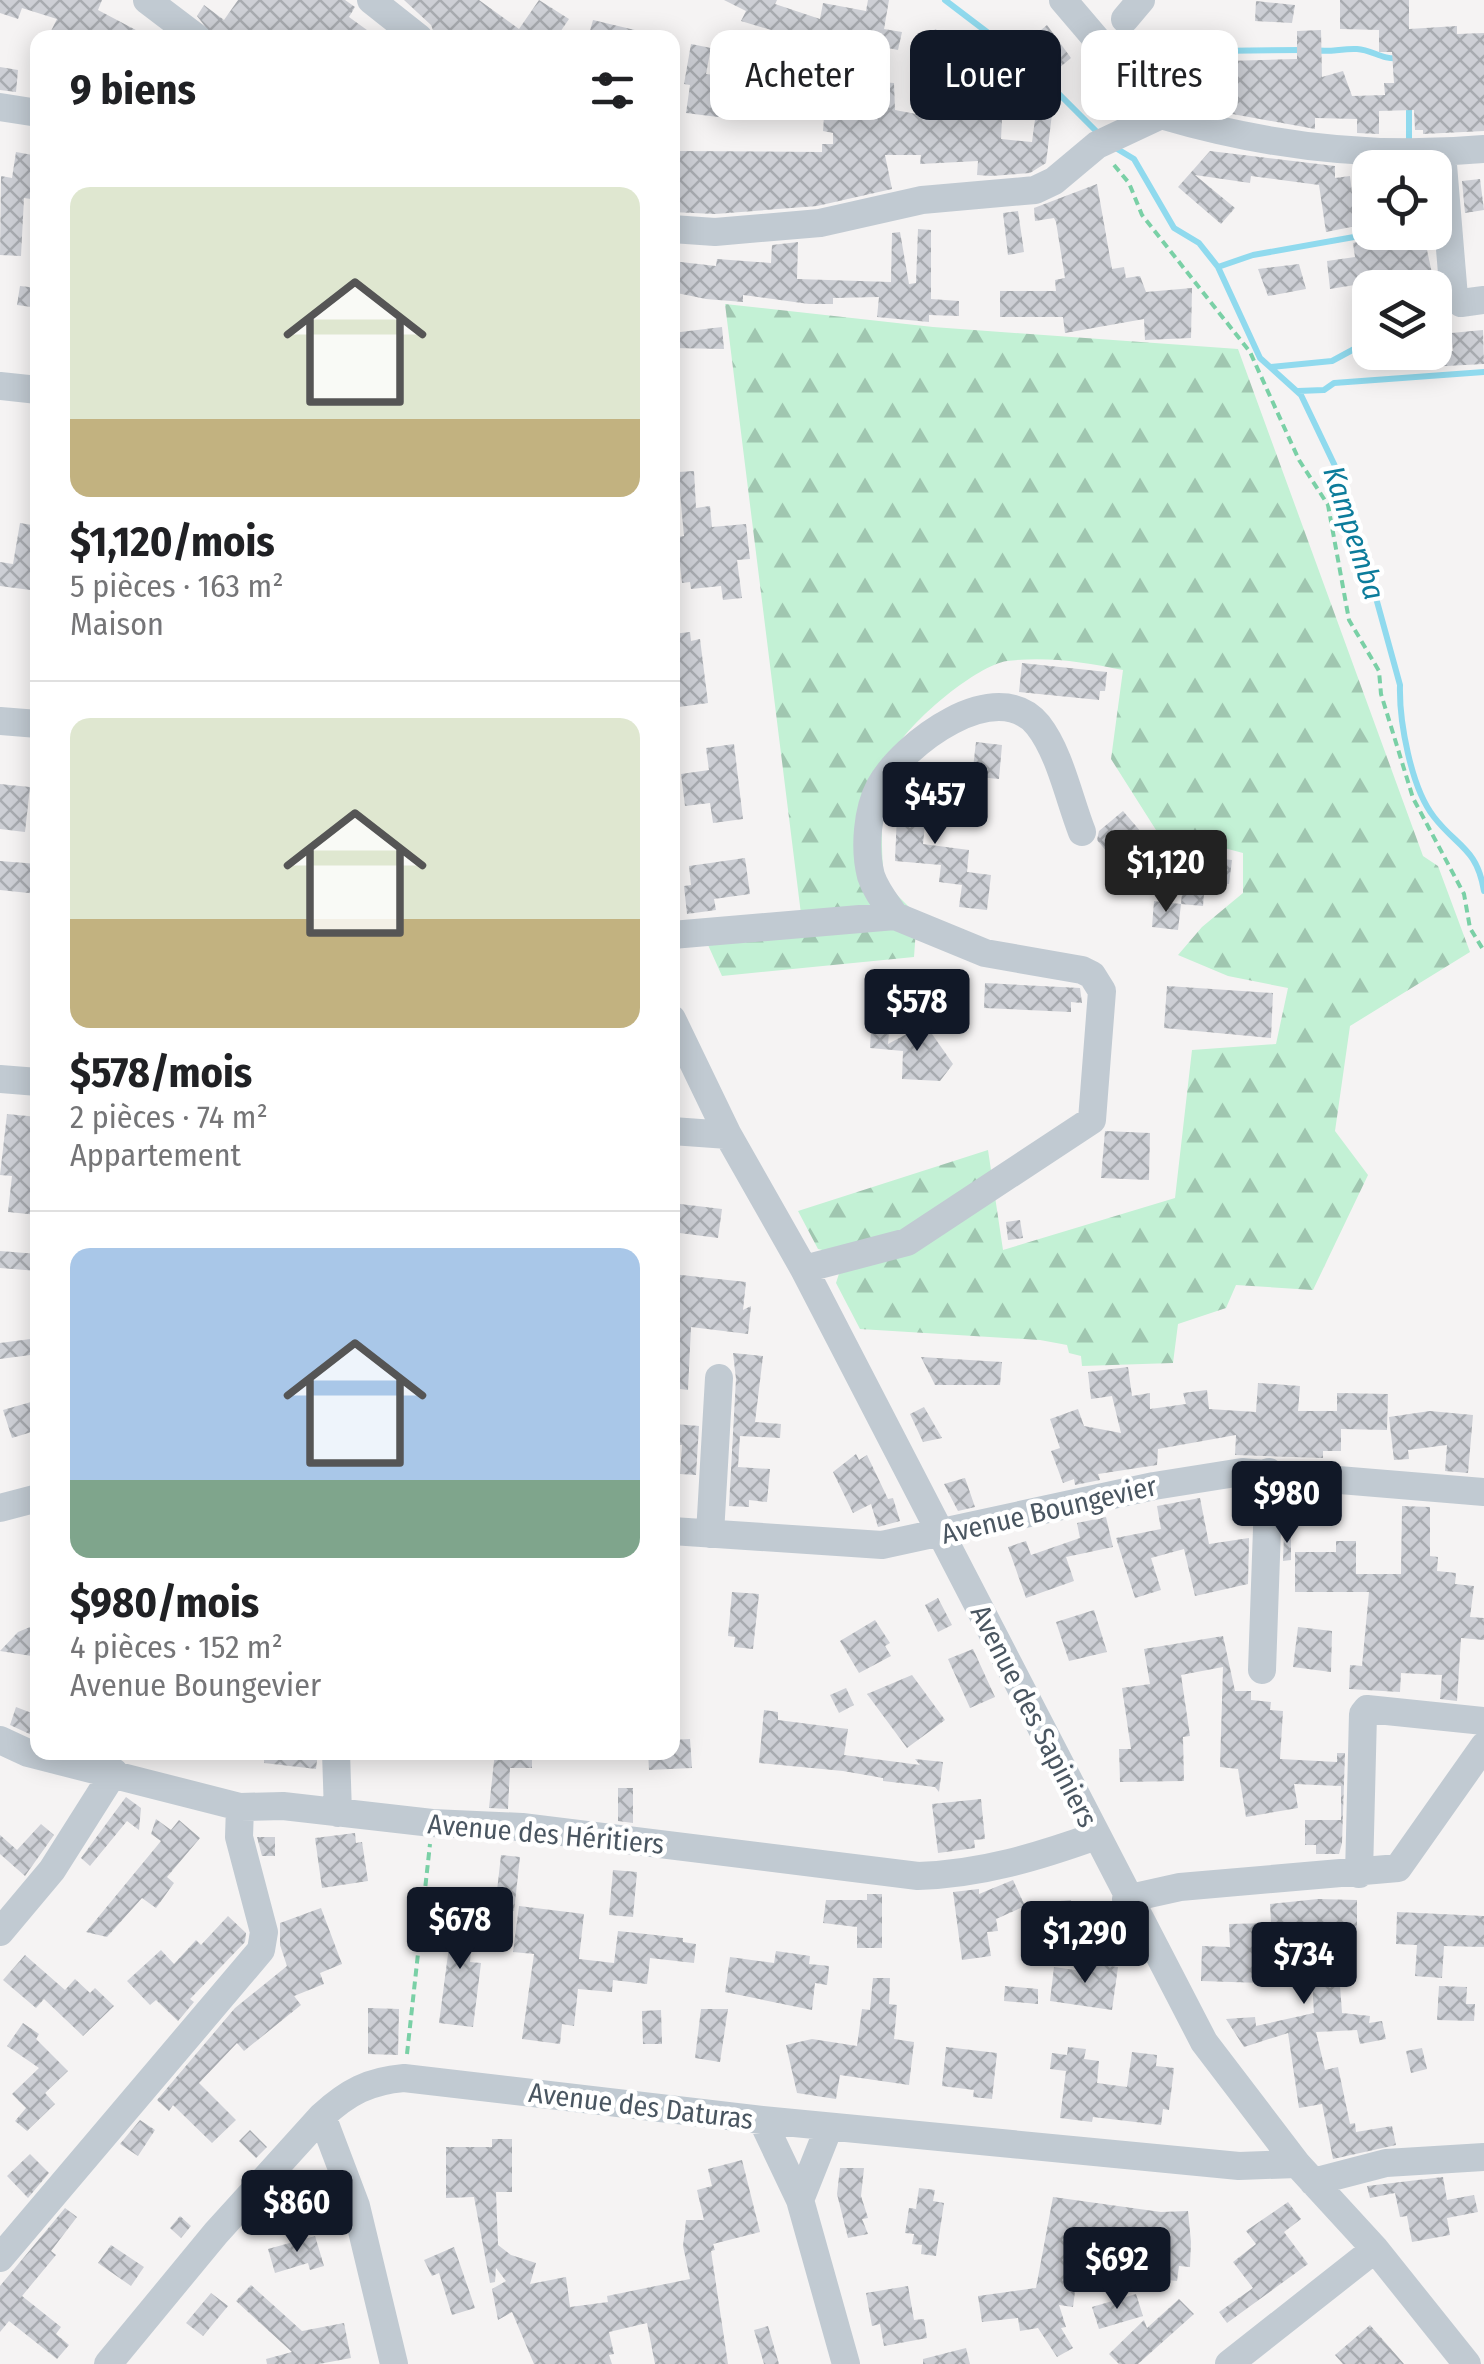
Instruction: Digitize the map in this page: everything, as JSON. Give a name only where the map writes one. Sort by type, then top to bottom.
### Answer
[{"type":"street","points":[[147,0],[186,30]]},
{"type":"street","points":[[371,0],[409,30]]},
{"type":"street","points":[[1063,0],[1089,30]]},
{"type":"street","points":[[0,107],[30,113]]},
{"type":"street","points":[[680,230],[715,232],[820,223],[922,200],[1035,190],[1054,181],[1094,148],[1148,120]]},
{"type":"street","points":[[1184,120],[1264,141],[1358,150]]},
{"type":"street","points":[[1452,152],[1484,149]]},
{"type":"street","points":[[1450,250],[1454,297],[1461,303],[1484,300]]},
{"type":"street","points":[[0,386],[30,389]]},
{"type":"street","points":[[895,916],[872,877],[868,855],[869,830],[880,787],[909,750],[985,706],[1013,710],[1037,724],[1082,832]]},
{"type":"street","points":[[0,722],[30,724]]},
{"type":"street","points":[[680,935],[895,916],[984,954],[1092,975],[1103,1002],[1096,1110],[1082,1128],[907,1242],[804,1269]]},
{"type":"street","name":"Avenue des Sapiniers","points":[[680,1036],[728,1135],[804,1269],[942,1535],[1126,1899],[1224,2073],[1468,2364]]},
{"type":"street","points":[[0,1080],[30,1082]]},
{"type":"street","points":[[680,1132],[728,1135]]},
{"type":"street","points":[[710,1534],[720,1378]]},
{"type":"street","points":[[1262,1670],[1270,1472]]},
{"type":"street","name":"Avenue Boungevier","points":[[680,1532],[856,1546],[942,1535],[1154,1486],[1270,1472],[1484,1492]]},
{"type":"street","points":[[0,1508],[30,1500]]},
{"type":"street","points":[[1360,1874],[1363,1714],[1367,1709],[1484,1721]]},
{"type":"street","name":"Avenue des Héritiers","points":[[0,1740],[30,1753]]},
{"type":"street","points":[[1126,1899],[1180,1887],[1398,1868],[1484,1746]]},
{"type":"street","name":"Avenue des Héritiers","points":[[60,1760],[240,1806],[539,1829],[918,1876],[979,1871],[1096,1836]]},
{"type":"street","points":[[336,1760],[338,1812]]},
{"type":"street","points":[[0,1932],[52,1870],[114,1772]]},
{"type":"street","points":[[0,2258],[261,1950],[264,1932],[239,1836],[240,1806]]},
{"type":"street","name":"Avenue des Daturas","points":[[108,2364],[216,2233],[322,2116],[357,2088],[376,2080],[404,2078],[762,2120],[1305,2173],[1484,2157]]},
{"type":"street","points":[[322,2116],[356,2206],[394,2364]]},
{"type":"street","points":[[762,2120],[800,2200],[846,2364]]},
{"type":"street","points":[[800,2200],[829,2127]]},
{"type":"street","points":[[1230,2364],[1375,2249]]},
{"type":"path","points":[[1094,148],[1115,166],[1142,215],[1250,352],[1299,460],[1328,505],[1337,574],[1349,620],[1379,671],[1381,694],[1412,798],[1464,894],[1470,928],[1484,951]]},
{"type":"path","points":[[404,2078],[432,1823]]},
{"type":"green space","points":[[725,304],[933,327],[1238,349],[1423,856],[1438,866],[1470,952],[1350,1026],[1335,1131],[1368,1175],[1313,1290],[1236,1285],[1226,1308],[1178,1324],[1173,1363],[1082,1366],[1081,1356],[1069,1353],[1067,1345],[1040,1340],[860,1329],[836,1283],[845,1255],[818,1249],[798,1211],[988,1150],[1003,1250],[1175,1198],[1192,1050],[1276,1044],[1288,988],[1228,976],[1178,955],[1202,927],[1243,893],[1243,853],[1156,830],[1111,759],[1123,670],[1037,659],[1007,661],[979,672],[918,721],[892,758],[882,812],[884,882],[917,915],[914,957],[722,976],[699,925],[801,914]]},
{"type":"building","points":[[0,0],[102,0],[98,10],[136,30],[52,30],[57,19],[22,8],[18,19],[0,13]]},
{"type":"building","points":[[238,0],[345,0],[355,7],[349,17],[367,30],[208,30],[197,16],[204,5],[224,20]]},
{"type":"building","points":[[404,0],[479,0],[519,29],[539,0],[569,19],[561,30],[433,30]]},
{"type":"building","points":[[724,0],[777,0],[775,4],[820,19],[823,3],[866,11],[868,0],[889,0],[884,29],[890,30],[771,30],[741,21],[746,11]]},
{"type":"building","points":[[1340,0],[1409,0],[1409,29],[1457,26],[1457,34],[1484,33],[1484,131],[1423,134],[1423,130],[1415,130],[1414,110],[1379,111],[1379,134],[1357,133],[1357,119],[1315,118],[1315,129],[1238,115],[1238,61],[1297,59],[1297,31],[1321,30],[1322,77],[1343,71],[1352,96],[1385,95],[1384,83],[1394,83],[1392,52],[1379,52],[1379,30],[1340,29]]},
{"type":"building","points":[[1256,1],[1295,5],[1292,23],[1255,21]]},
{"type":"building","points":[[593,20],[635,30],[590,30]]},
{"type":"building","points":[[890,30],[902,32],[898,50],[890,48]]},
{"type":"building","points":[[691,44],[710,48],[706,74],[710,74],[710,116],[686,113],[690,85],[684,84]]},
{"type":"building","points":[[1061,44],[1071,58],[1061,66]]},
{"type":"building","points":[[0,67],[18,70],[16,92],[0,90]]},
{"type":"building","points":[[890,83],[894,83],[895,110],[910,113],[910,120],[1002,120],[1001,139],[1032,142],[1035,120],[1051,120],[1046,163],[1030,173],[977,175],[978,161],[920,164],[921,155],[885,155],[892,189],[817,206],[715,214],[680,212],[680,151],[822,152],[822,144],[833,144],[833,133],[823,131],[824,120],[890,120]]},
{"type":"building","points":[[1210,151],[1335,166],[1335,178],[1350,176],[1352,227],[1326,232],[1319,185],[1251,176],[1250,183],[1195,175],[1235,208],[1221,224],[1178,187]]},
{"type":"building","points":[[16,152],[30,155],[30,199],[24,198],[21,256],[0,255],[1,176],[12,178]]},
{"type":"building","points":[[1480,179],[1484,210],[1465,213],[1462,181]]},
{"type":"building","points":[[1097,184],[1112,269],[1124,267],[1126,278],[1140,276],[1146,292],[1192,288],[1191,338],[1145,340],[1144,319],[1065,333],[1063,317],[1000,317],[1000,291],[1056,291],[1055,280],[1065,278],[1056,222],[1054,218],[1035,221],[1034,208]]},
{"type":"building","points":[[1018,211],[1024,252],[1008,255],[1003,213]]},
{"type":"building","points":[[918,229],[931,230],[931,299],[959,301],[959,316],[929,315],[929,322],[877,317],[879,297],[833,298],[833,304],[809,304],[743,295],[743,302],[680,294],[680,262],[716,266],[717,259],[771,263],[772,245],[798,242],[797,279],[891,282],[892,233],[900,232],[909,284],[916,283]]},
{"type":"building","points":[[1354,250],[1427,250],[1431,270],[1352,270],[1352,285],[1330,289],[1327,261],[1355,257]]},
{"type":"building","points":[[1299,264],[1306,289],[1268,296],[1258,269]]},
{"type":"building","points":[[20,286],[30,287],[30,307],[17,305]]},
{"type":"building","points":[[722,327],[724,349],[680,348],[680,332]]},
{"type":"building","points":[[1483,330],[1484,364],[1452,366],[1452,333]]},
{"type":"building","points":[[694,471],[696,508],[710,506],[712,527],[746,524],[750,559],[737,560],[742,598],[723,600],[721,586],[691,589],[690,582],[682,583],[680,472]]},
{"type":"building","points":[[20,523],[30,525],[30,590],[0,586],[0,562],[13,564]]},
{"type":"building","points":[[690,632],[691,641],[700,639],[708,703],[680,707],[680,633]]},
{"type":"building","points":[[1022,663],[1107,672],[1105,691],[1100,691],[1099,700],[1019,692]]},
{"type":"building","points":[[976,742],[1002,745],[999,779],[978,777],[975,802],[948,800],[952,765],[973,768]]},
{"type":"building","points":[[734,744],[743,819],[713,823],[710,803],[685,806],[681,774],[709,770],[706,748]]},
{"type":"building","points":[[910,776],[921,777],[920,784],[929,785],[923,844],[969,850],[967,872],[991,875],[987,910],[959,907],[962,885],[939,882],[941,865],[895,861],[898,791]]},
{"type":"building","points":[[0,784],[30,787],[25,832],[0,829]]},
{"type":"building","points":[[1123,811],[1148,840],[1119,866],[1097,840],[1099,831]]},
{"type":"building","points":[[1207,857],[1232,860],[1229,884],[1205,882]]},
{"type":"building","points":[[745,858],[750,894],[714,899],[716,910],[687,914],[684,886],[691,885],[689,866]]},
{"type":"building","points":[[0,861],[30,863],[30,893],[0,890]]},
{"type":"building","points":[[1183,880],[1205,882],[1203,906],[1181,904]]},
{"type":"building","points":[[1154,901],[1181,904],[1178,930],[1152,927]]},
{"type":"building","points":[[985,983],[1080,988],[1082,1003],[1071,1002],[1071,1012],[984,1008]]},
{"type":"building","points":[[1167,986],[1273,993],[1271,1038],[1164,1028]]},
{"type":"building","points":[[925,1024],[953,1064],[940,1081],[902,1079],[903,1051],[870,1048],[871,1031],[889,1032],[888,1044]]},
{"type":"building","points":[[7,1114],[30,1116],[30,1214],[8,1212],[12,1176],[0,1175]]},
{"type":"building","points":[[1105,1131],[1150,1133],[1149,1180],[1101,1178]]},
{"type":"building","points":[[680,1204],[722,1209],[718,1238],[680,1233]]},
{"type":"building","points":[[1020,1220],[1023,1238],[1008,1240],[1006,1222]]},
{"type":"building","points":[[0,1251],[30,1253],[30,1270],[0,1268]]},
{"type":"building","points":[[680,1275],[746,1282],[743,1310],[751,1306],[748,1334],[691,1327],[688,1390],[680,1389]]},
{"type":"building","points":[[30,1339],[30,1355],[0,1359],[0,1343]]},
{"type":"building","points":[[733,1353],[763,1356],[755,1422],[781,1424],[780,1438],[740,1436],[738,1467],[770,1469],[767,1502],[749,1500],[749,1507],[729,1506],[736,1379]]},
{"type":"building","points":[[921,1357],[1002,1362],[1000,1385],[935,1385]]},
{"type":"building","points":[[1128,1367],[1132,1396],[1150,1393],[1150,1409],[1186,1404],[1183,1393],[1207,1390],[1209,1409],[1256,1412],[1258,1383],[1300,1386],[1298,1411],[1337,1411],[1337,1393],[1388,1394],[1387,1430],[1341,1429],[1341,1451],[1323,1451],[1323,1458],[1235,1455],[1236,1435],[1158,1449],[1157,1465],[1098,1474],[1100,1480],[1075,1485],[1074,1479],[1063,1483],[1051,1451],[1060,1448],[1050,1419],[1078,1409],[1084,1426],[1121,1433],[1112,1396],[1091,1399],[1088,1372]]},
{"type":"building","points":[[30,1402],[30,1432],[12,1438],[3,1410]]},
{"type":"building","points":[[924,1407],[942,1438],[923,1442],[910,1414]]},
{"type":"building","points":[[1430,1411],[1473,1415],[1468,1473],[1445,1471],[1447,1445],[1408,1450],[1409,1459],[1394,1460],[1389,1417]]},
{"type":"building","points":[[680,1424],[699,1426],[696,1475],[680,1474]]},
{"type":"building","points":[[856,1454],[859,1460],[867,1455],[888,1499],[893,1498],[900,1521],[878,1527],[871,1504],[853,1513],[833,1472]]},
{"type":"building","points":[[965,1478],[975,1507],[958,1511],[944,1484]]},
{"type":"building","points":[[1200,1498],[1209,1544],[1249,1538],[1248,1584],[1195,1596],[1184,1549],[1151,1558],[1161,1590],[1135,1598],[1116,1538],[1161,1529],[1157,1506]]},
{"type":"building","points":[[1402,1506],[1430,1507],[1430,1556],[1438,1557],[1437,1571],[1456,1573],[1455,1584],[1474,1586],[1470,1617],[1484,1618],[1484,1640],[1461,1638],[1457,1701],[1440,1699],[1442,1675],[1401,1673],[1400,1692],[1349,1689],[1350,1665],[1362,1666],[1369,1592],[1295,1592],[1295,1552],[1336,1552],[1336,1541],[1356,1541],[1356,1574],[1401,1574]]},
{"type":"building","points":[[1106,1517],[1113,1547],[1066,1557],[1074,1581],[1026,1598],[1008,1547],[1026,1541],[1031,1555],[1080,1538],[1077,1523]]},
{"type":"building","points":[[1291,1531],[1291,1560],[1283,1561],[1284,1532]]},
{"type":"building","points":[[732,1592],[759,1594],[753,1649],[734,1647],[735,1637],[728,1636]]},
{"type":"building","points":[[938,1598],[952,1625],[938,1632],[925,1605]]},
{"type":"building","points":[[1094,1610],[1107,1652],[1069,1661],[1056,1622]]},
{"type":"building","points":[[875,1620],[890,1643],[885,1646],[891,1656],[859,1673],[840,1641]]},
{"type":"building","points":[[30,1627],[30,1656],[0,1651],[18,1632]]},
{"type":"building","points":[[1298,1627],[1332,1631],[1331,1672],[1293,1667]]},
{"type":"building","points":[[1223,1636],[1235,1691],[1251,1691],[1251,1700],[1271,1702],[1270,1710],[1283,1711],[1280,1759],[1337,1762],[1337,1753],[1345,1753],[1339,1854],[1316,1854],[1316,1845],[1305,1845],[1305,1820],[1341,1820],[1341,1786],[1294,1784],[1298,1808],[1246,1817],[1238,1769],[1220,1767],[1223,1667],[1181,1675],[1190,1736],[1183,1737],[1184,1781],[1120,1782],[1119,1749],[1131,1749],[1122,1688],[1150,1684],[1144,1649]]},
{"type":"building","points":[[973,1649],[995,1697],[970,1708],[948,1659]]},
{"type":"building","points":[[912,1675],[945,1720],[907,1748],[867,1694]]},
{"type":"building","points":[[846,1688],[854,1705],[839,1713],[830,1695]]},
{"type":"building","points":[[16,1707],[30,1712],[30,1734],[10,1725]]},
{"type":"building","points":[[764,1710],[778,1712],[778,1720],[848,1729],[844,1755],[920,1765],[915,1759],[943,1762],[939,1792],[935,1787],[843,1771],[759,1763]]},
{"type":"building","points":[[690,1739],[692,1768],[649,1770],[648,1760],[680,1760],[680,1740]]},
{"type":"building","points":[[264,1760],[317,1760],[316,1769]]},
{"type":"building","points":[[494,1760],[532,1760],[532,1768],[510,1768],[508,1809],[489,1808]]},
{"type":"building","points":[[618,1788],[633,1788],[633,1823],[618,1821]]},
{"type":"building","points":[[126,1797],[141,1808],[139,1830],[127,1821],[90,1866],[81,1858]]},
{"type":"building","points":[[981,1799],[985,1839],[974,1840],[975,1848],[938,1853],[932,1804]]},
{"type":"building","points":[[156,1819],[171,1830],[179,1820],[200,1838],[167,1877],[174,1883],[156,1908],[142,1898],[107,1937],[86,1932],[161,1841],[151,1834]]},
{"type":"building","points":[[41,1824],[54,1835],[25,1876],[0,1854],[0,1835],[17,1850]]},
{"type":"building","points":[[355,1833],[356,1843],[362,1842],[368,1881],[322,1888],[315,1838]]},
{"type":"building","points":[[257,1837],[275,1837],[275,1856],[262,1856]]},
{"type":"building","points":[[501,1855],[520,1857],[514,1911],[495,1909]]},
{"type":"building","points":[[613,1870],[637,1872],[633,1917],[609,1915]]},
{"type":"building","points":[[1013,1880],[1025,1906],[996,1919],[998,1931],[987,1932],[991,1956],[962,1960],[953,1892],[979,1889],[979,1894]]},
{"type":"building","points":[[867,1894],[882,1894],[882,1948],[857,1948],[857,1927],[823,1923],[826,1900],[867,1900]]},
{"type":"building","points":[[1071,1900],[1073,1922],[1041,1924],[1040,1903]]},
{"type":"building","points":[[1357,1900],[1357,1932],[1336,1931],[1342,2013],[1370,2016],[1369,2023],[1382,2021],[1386,2039],[1360,2044],[1357,2030],[1316,2032],[1325,2070],[1338,2067],[1350,2124],[1355,2123],[1356,2132],[1392,2126],[1396,2145],[1333,2159],[1322,2104],[1299,2108],[1288,2033],[1244,2047],[1226,2019],[1255,2017],[1256,2026],[1314,2013],[1309,1937],[1278,1937],[1277,1969],[1262,1969],[1262,1983],[1201,1981],[1202,1946],[1230,1947],[1229,1924],[1271,1923],[1270,1904]]},
{"type":"building","points":[[519,1906],[584,1914],[579,1959],[614,1963],[618,1931],[683,1938],[683,1942],[696,1944],[694,1963],[650,1958],[647,1984],[613,1980],[612,1992],[578,1989],[574,2026],[562,2024],[560,2044],[522,2039],[534,1954],[513,1952]]},
{"type":"building","points":[[321,1908],[342,1964],[320,1973],[324,1984],[294,1996],[301,2005],[244,2051],[237,2043],[199,2083],[236,2120],[212,2143],[173,2105],[169,2111],[157,2100],[235,2008],[287,1966],[280,1945],[280,1923]]},
{"type":"building","points":[[448,1909],[475,1912],[470,1962],[481,1963],[473,2027],[439,2023],[450,1939],[445,1938]]},
{"type":"building","points":[[1397,1912],[1484,1916],[1484,1947],[1444,1946],[1442,1978],[1415,1976],[1417,1945],[1396,1944]]},
{"type":"building","points":[[228,1916],[246,1933],[245,1942],[190,1999],[194,2002],[178,2021],[156,2000],[150,2005],[127,1981],[161,1950],[174,1964],[196,1940],[201,1945]]},
{"type":"building","points":[[776,1951],[810,1956],[809,1964],[829,1966],[827,1985],[815,1983],[812,2010],[725,1992],[730,1957],[774,1963]]},
{"type":"building","points":[[25,1955],[65,1990],[75,1979],[90,1993],[95,1988],[114,2006],[83,2036],[44,1999],[36,2008],[3,1980]]},
{"type":"building","points":[[1083,1962],[1118,1967],[1112,2010],[1050,2001],[1054,1967],[1082,1971]]},
{"type":"building","points":[[873,1978],[890,1978],[889,2004],[897,2005],[894,2039],[914,2042],[909,2085],[840,2075],[836,2099],[797,2093],[786,2045],[812,2039],[857,2046],[862,2009],[870,2010]]},
{"type":"building","points":[[1005,1986],[1038,1989],[1038,2004],[1004,2001]]},
{"type":"building","points":[[1439,1986],[1467,1987],[1466,2004],[1475,2004],[1474,2021],[1437,2020]]},
{"type":"building","points":[[368,2008],[399,2009],[398,2055],[368,2054]]},
{"type":"building","points":[[701,2009],[728,2009],[720,2062],[695,2058]]},
{"type":"building","points":[[661,2010],[662,2044],[643,2044],[642,2011]]},
{"type":"building","points":[[23,2023],[39,2034],[36,2039],[68,2071],[45,2093],[55,2104],[27,2131],[15,2121],[26,2108],[12,2094],[39,2068],[7,2046]]},
{"type":"building","points":[[946,2047],[997,2053],[992,2099],[973,2097],[974,2090],[942,2086]]},
{"type":"building","points":[[1068,2047],[1086,2049],[1084,2059],[1099,2061],[1097,2083],[1127,2087],[1132,2052],[1157,2055],[1156,2066],[1174,2068],[1169,2110],[1163,2109],[1161,2125],[1093,2117],[1092,2122],[1060,2118],[1066,2071],[1050,2069],[1052,2053],[1067,2055]]},
{"type":"building","points":[[1422,2048],[1427,2069],[1411,2073],[1406,2051]]},
{"type":"building","points":[[140,2120],[155,2130],[138,2156],[120,2144]]},
{"type":"building","points":[[250,2130],[267,2147],[256,2158],[239,2141]]},
{"type":"building","points":[[492,2139],[512,2139],[512,2192],[496,2192],[498,2245],[511,2255],[536,2263],[530,2284],[566,2277],[570,2307],[608,2302],[607,2296],[690,2279],[683,2246],[686,2220],[704,2220],[697,2190],[712,2186],[708,2169],[742,2160],[760,2232],[713,2244],[715,2250],[711,2251],[728,2364],[655,2364],[647,2323],[609,2332],[612,2364],[534,2364],[512,2312],[498,2320],[492,2289],[506,2281],[496,2268],[495,2282],[490,2283],[474,2197],[446,2198],[446,2147],[492,2147]]},
{"type":"building","points":[[30,2154],[49,2173],[28,2198],[7,2176]]},
{"type":"building","points":[[840,2168],[864,2168],[861,2196],[868,2218],[862,2219],[868,2234],[848,2238],[837,2194]]},
{"type":"building","points":[[1443,2177],[1447,2200],[1474,2195],[1478,2212],[1447,2218],[1450,2235],[1412,2242],[1407,2216],[1400,2217],[1395,2193],[1370,2198],[1367,2186]]},
{"type":"building","points":[[919,2188],[935,2190],[933,2201],[944,2203],[936,2256],[921,2254],[922,2245],[912,2244],[914,2234],[905,2233],[909,2208],[916,2209]]},
{"type":"building","points":[[1053,2197],[1161,2212],[1188,2211],[1191,2242],[1190,2267],[1179,2266],[1177,2281],[1149,2278],[1150,2245],[1115,2240],[1110,2281],[1077,2276],[1073,2307],[1059,2305],[1066,2327],[1061,2328],[1073,2348],[1057,2357],[1038,2328],[1020,2331],[1018,2318],[982,2322],[978,2296],[1036,2288]]},
{"type":"building","points":[[1288,2202],[1301,2219],[1284,2232],[1308,2264],[1227,2323],[1219,2312],[1253,2288],[1233,2262],[1256,2244],[1246,2231]]},
{"type":"building","points":[[65,2208],[77,2217],[51,2251],[56,2255],[22,2296],[61,2327],[56,2334],[69,2345],[57,2359],[9,2321],[0,2332],[0,2286]]},
{"type":"building","points":[[180,2216],[191,2226],[181,2238],[170,2228]]},
{"type":"building","points":[[315,2236],[324,2266],[310,2270],[308,2263],[275,2273],[268,2249]]},
{"type":"building","points":[[111,2245],[144,2267],[131,2286],[98,2263]]},
{"type":"building","points":[[454,2247],[475,2308],[452,2315],[439,2273],[432,2276],[424,2260]]},
{"type":"building","points":[[251,2285],[302,2331],[344,2323],[351,2358],[319,2364],[267,2364],[266,2359],[292,2352],[236,2301]]},
{"type":"building","points":[[908,2286],[914,2320],[924,2319],[927,2338],[884,2346],[880,2324],[872,2326],[866,2293]]},
{"type":"building","points":[[211,2293],[228,2306],[203,2336],[186,2323]]},
{"type":"building","points":[[1136,2294],[1143,2316],[1099,2329],[1092,2307]]},
{"type":"building","points":[[1179,2299],[1194,2314],[1138,2364],[1119,2364],[1109,2354],[1144,2320],[1147,2328]]},
{"type":"building","points":[[1370,2325],[1404,2364],[1343,2364],[1335,2355]]},
{"type":"building","points":[[768,2326],[779,2364],[764,2364],[754,2330]]},
{"type":"building","points":[[966,2348],[970,2364],[923,2364],[923,2359]]},
{"type":"waterway","name":"Kampemba","points":[[945,0],[1029,64],[1101,136]]},
{"type":"waterway","points":[[1314,50],[1357,49],[1399,58]]},
{"type":"waterway","points":[[1238,51],[1301,50]]},
{"type":"waterway","points":[[1405,142],[1409,141],[1409,103]]},
{"type":"waterway","name":"Kampemba","points":[[1114,147],[1134,159],[1174,228],[1199,243],[1218,267],[1260,358],[1301,395],[1346,489],[1400,685],[1404,735],[1419,789],[1434,817],[1471,857],[1484,891]]},
{"type":"waterway","points":[[1218,267],[1253,255],[1352,237]]},
{"type":"waterway","points":[[1271,367],[1332,361],[1352,350]]},
{"type":"waterway","points":[[1298,391],[1324,390],[1334,383],[1484,372]]}]
